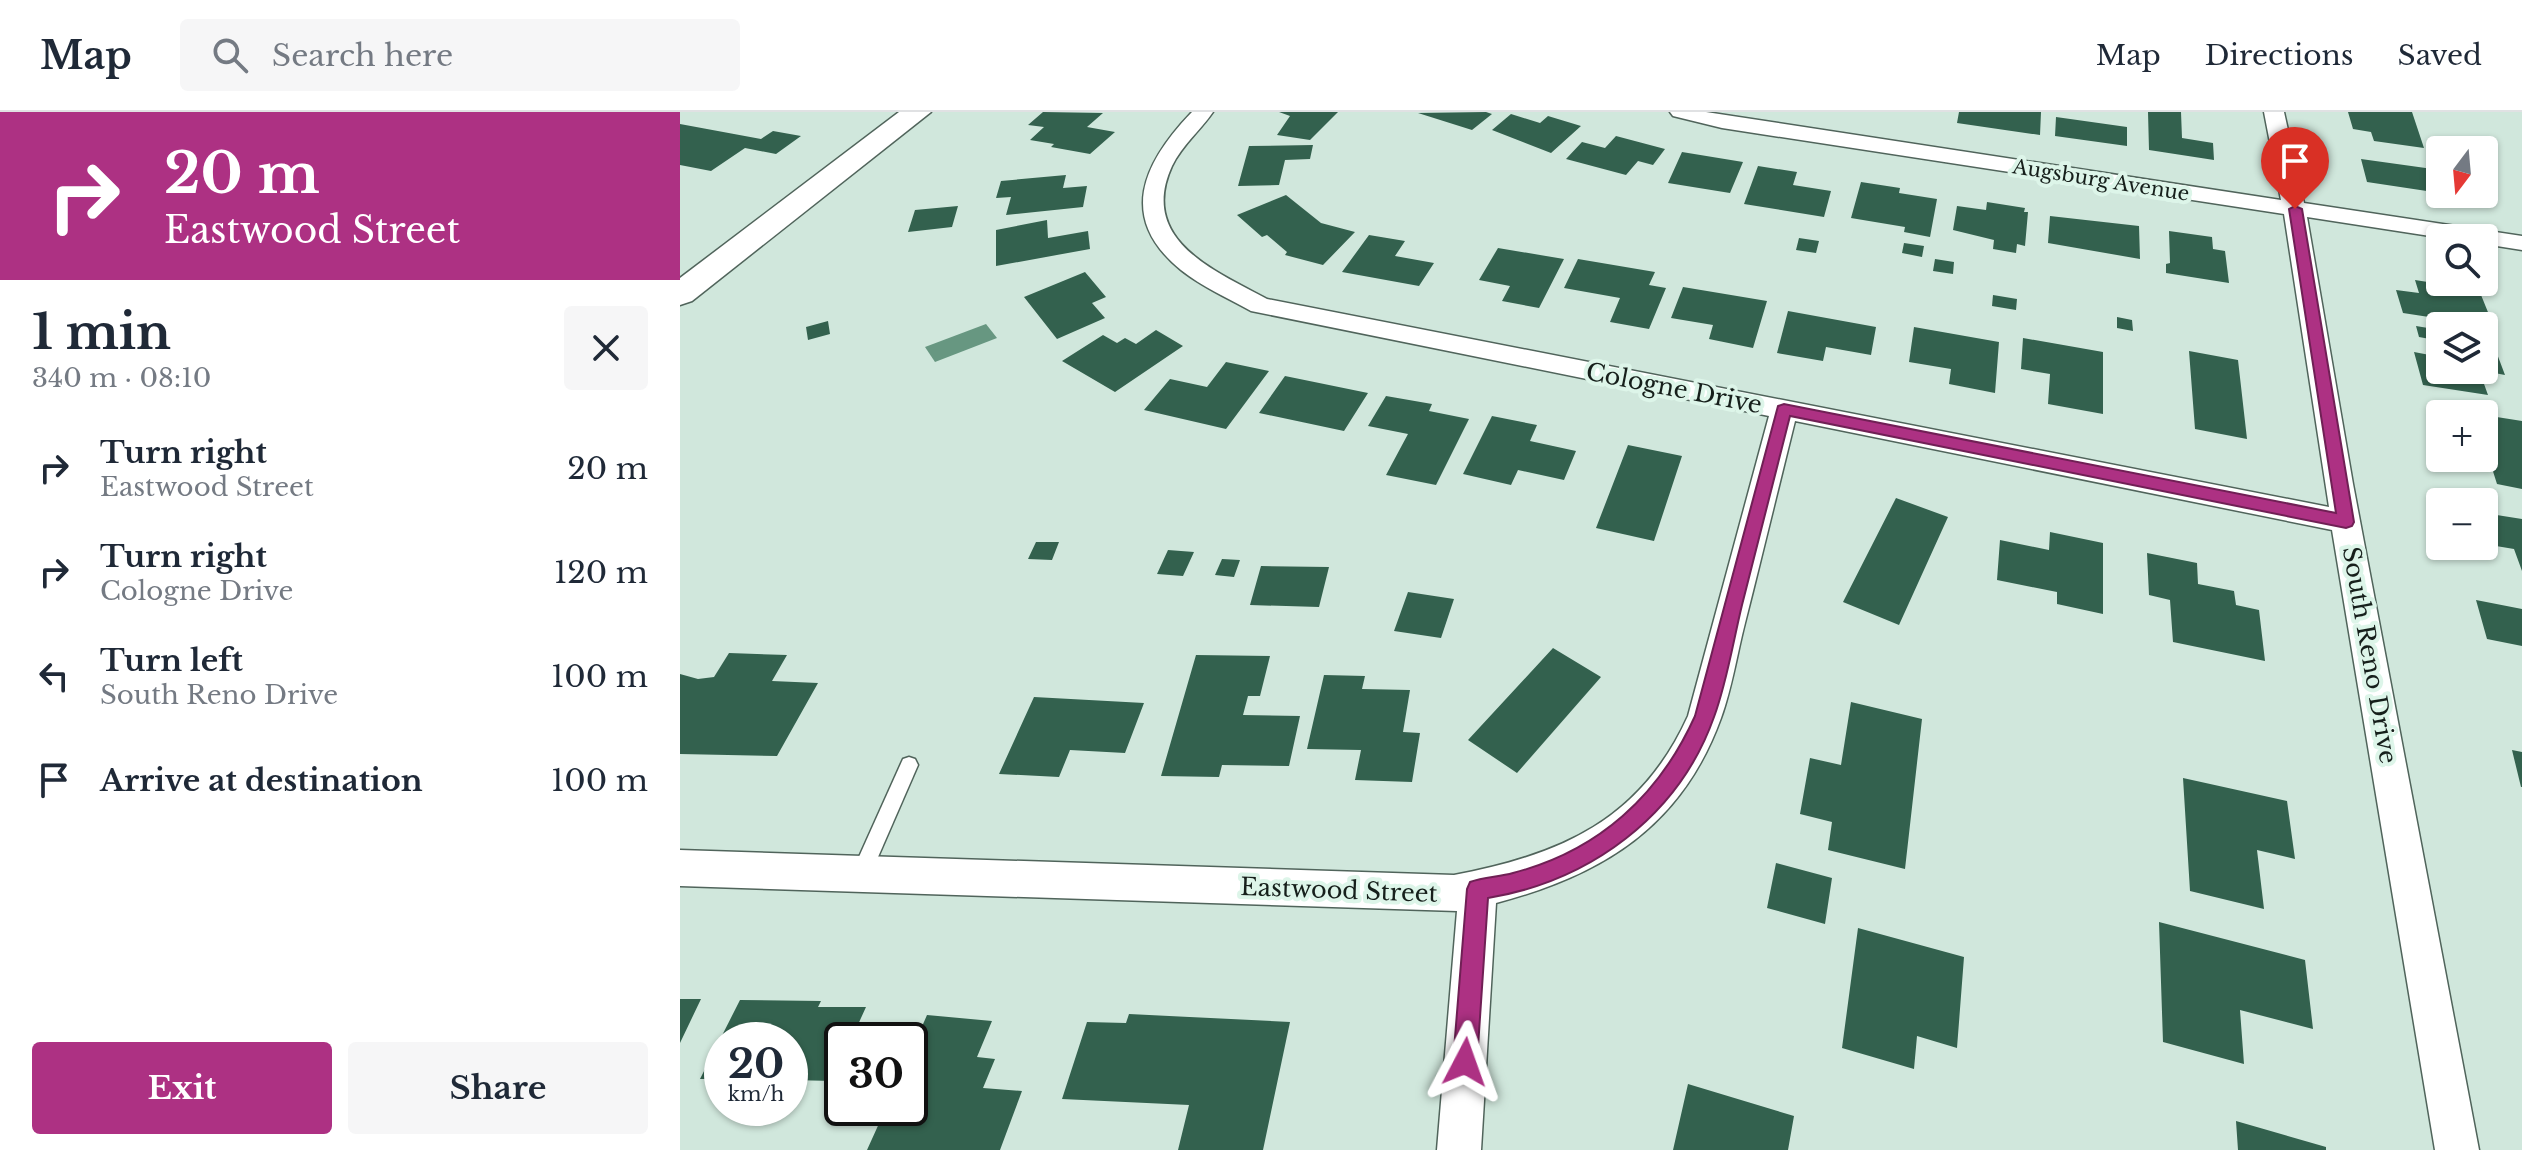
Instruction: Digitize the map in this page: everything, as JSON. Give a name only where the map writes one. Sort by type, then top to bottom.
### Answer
[{"type":"street","points":[[680,294],[917,112]]},
{"type":"street","name":"Cologne Drive","points":[[1203,112],[1179,135],[1155,178],[1152,200],[1157,222],[1169,244],[1188,263],[1260,305],[2346,522]]},
{"type":"street","name":"Augsburg Avenue","points":[[1680,112],[1722,122],[2522,243]]},
{"type":"street","name":"South Reno Drive","points":[[2274,112],[2295,209],[2346,522],[2457,1150]]},
{"type":"street","name":"Eastwood Street","points":[[680,868],[1440,893],[1512,884],[1567,864],[1616,835],[1656,800],[1686,759],[1705,716],[1784,410]]},
{"type":"street","points":[[1459,1150],[1478,889]]},
{"type":"lane","points":[[861,874],[909,765]]},
{"type":"shaded area","points":[[986,324],[997,338],[935,362],[925,347]]},
{"type":"building","points":[[1043,112],[1103,113],[1087,127],[1115,132],[1090,154],[1051,147],[1054,144],[1030,140],[1044,127],[1028,125]]},
{"type":"building","points":[[1279,112],[1338,112],[1310,140],[1277,135],[1290,116]]},
{"type":"building","points":[[1959,112],[2041,112],[2040,135],[1957,123]]},
{"type":"building","points":[[2148,112],[2181,112],[2182,138],[2213,143],[2214,160],[2149,150]]},
{"type":"building","points":[[2348,112],[2412,112],[2424,148],[2374,141],[2371,132],[2353,129]]},
{"type":"building","points":[[1418,113],[1492,114],[1472,130]]},
{"type":"building","points":[[1511,114],[1540,123],[1548,116],[1581,126],[1551,153],[1492,130]]},
{"type":"building","points":[[2056,117],[2127,127],[2127,146],[2055,136]]},
{"type":"building","points":[[680,124],[761,139],[773,131],[801,136],[776,154],[745,148],[711,171],[680,165]]},
{"type":"building","points":[[1616,136],[1665,149],[1653,165],[1638,161],[1626,175],[1566,159],[1582,142],[1605,148]]},
{"type":"building","points":[[1313,145],[1310,159],[1285,160],[1279,185],[1238,186],[1249,146]]},
{"type":"building","points":[[1682,152],[1743,162],[1730,193],[1668,183]]},
{"type":"building","points":[[2361,159],[2426,168],[2426,191],[2367,182]]},
{"type":"building","points":[[1758,166],[1797,172],[1793,185],[1831,191],[1824,217],[1744,204]]},
{"type":"building","points":[[1066,175],[1063,188],[1087,186],[1083,207],[1006,215],[1011,197],[996,198],[1001,181]]},
{"type":"building","points":[[1861,182],[1900,188],[1899,193],[1937,199],[1930,237],[1904,232],[1905,227],[1851,218]]},
{"type":"building","points":[[1286,195],[1321,223],[1355,232],[1323,265],[1285,255],[1287,252],[1267,235],[1262,237],[1237,215]]},
{"type":"building","points":[[1987,202],[2025,208],[2024,212],[2028,212],[2025,246],[2017,244],[2016,253],[1993,249],[1994,240],[1953,230],[1957,206],[1986,210]]},
{"type":"building","points":[[958,206],[952,227],[908,232],[915,210]]},
{"type":"building","points":[[2050,216],[2139,226],[2140,259],[2048,243]]},
{"type":"building","points":[[1047,220],[1048,238],[1088,231],[1090,249],[996,266],[996,230]]},
{"type":"building","points":[[2169,231],[2212,237],[2213,249],[2225,251],[2229,283],[2166,273],[2166,264],[2170,263]]},
{"type":"building","points":[[1369,235],[1405,241],[1395,256],[1434,263],[1419,286],[1342,272]]},
{"type":"building","points":[[1799,238],[1819,241],[1816,253],[1796,250]]},
{"type":"building","points":[[1904,243],[1924,246],[1922,257],[1902,253]]},
{"type":"building","points":[[1498,248],[1564,259],[1539,308],[1502,301],[1510,286],[1479,280]]},
{"type":"building","points":[[1578,259],[1655,272],[1649,285],[1666,288],[1649,329],[1610,322],[1620,298],[1564,288]]},
{"type":"building","points":[[1935,259],[1954,262],[1953,274],[1933,271]]},
{"type":"building","points":[[1085,272],[1106,297],[1092,303],[1105,318],[1057,339],[1024,297]]},
{"type":"building","points":[[2415,280],[2426,282],[2426,296],[2481,296],[2488,312],[2426,312],[2426,317],[2403,313],[2396,290],[2419,293]]},
{"type":"building","points":[[1683,287],[1767,301],[1753,348],[1709,339],[1713,325],[1671,318]]},
{"type":"building","points":[[1993,295],[2017,299],[2016,310],[1992,306]]},
{"type":"building","points":[[1788,311],[1876,327],[1871,355],[1826,347],[1823,361],[1777,353]]},
{"type":"building","points":[[2117,317],[2132,320],[2133,331],[2117,328]]},
{"type":"building","points":[[828,321],[830,334],[808,340],[806,327]]},
{"type":"building","points":[[2416,326],[2426,328],[2426,338],[2419,337]]},
{"type":"building","points":[[1914,327],[1999,342],[1995,393],[1949,384],[1951,369],[1909,362]]},
{"type":"building","points":[[1156,330],[1183,346],[1115,392],[1062,361],[1103,335],[1117,343],[1125,338],[1136,344]]},
{"type":"building","points":[[2023,338],[2103,352],[2103,414],[2048,404],[2050,374],[2021,369]]},
{"type":"building","points":[[2189,351],[2238,360],[2247,439],[2195,429]]},
{"type":"building","points":[[2414,352],[2426,354],[2426,384],[2484,384],[2488,395],[2423,385]]},
{"type":"building","points":[[2498,356],[2505,375],[2498,374]]},
{"type":"building","points":[[1226,362],[1269,371],[1226,429],[1144,410],[1170,379],[1207,387]]},
{"type":"building","points":[[1285,376],[1368,393],[1344,431],[1259,413]]},
{"type":"building","points":[[1386,396],[1432,404],[1429,411],[1469,419],[1436,485],[1386,475],[1408,434],[1368,426]]},
{"type":"building","points":[[1492,416],[1537,425],[1530,441],[1576,451],[1564,480],[1518,470],[1511,485],[1463,474]]},
{"type":"building","points":[[2498,417],[2522,421],[2522,489],[2497,484],[2493,472],[2498,472]]},
{"type":"building","points":[[1628,445],[1682,456],[1654,541],[1596,528]]},
{"type":"building","points":[[1896,498],[1948,517],[1899,625],[1843,602]]},
{"type":"building","points":[[2498,515],[2522,519],[2522,571],[2514,549],[2498,546]]},
{"type":"building","points":[[2050,532],[2103,543],[2103,614],[2057,604],[2057,592],[1997,580],[2000,540],[2049,550]]},
{"type":"building","points":[[1036,542],[1059,542],[1052,560],[1028,559]]},
{"type":"building","points":[[1168,550],[1194,552],[1183,576],[1157,574]]},
{"type":"building","points":[[2147,553],[2197,563],[2198,584],[2234,591],[2236,605],[2259,610],[2265,661],[2173,642],[2170,600],[2149,595]]},
{"type":"building","points":[[1222,559],[1240,560],[1234,577],[1215,575]]},
{"type":"building","points":[[1261,566],[1329,567],[1319,607],[1250,605]]},
{"type":"building","points":[[1408,592],[1454,599],[1441,638],[1394,631]]},
{"type":"building","points":[[2476,600],[2522,609],[2522,646],[2487,639]]},
{"type":"building","points":[[1553,648],[1601,677],[1517,773],[1468,740]]},
{"type":"building","points":[[729,653],[787,655],[772,681],[818,683],[777,756],[680,754],[680,674],[698,679],[714,677]]},
{"type":"building","points":[[1196,655],[1270,656],[1260,696],[1248,696],[1243,715],[1300,716],[1289,766],[1222,765],[1219,777],[1161,776]]},
{"type":"building","points":[[1324,675],[1365,676],[1362,689],[1410,690],[1403,732],[1420,733],[1412,782],[1355,780],[1361,750],[1307,749]]},
{"type":"building","points":[[1034,697],[1144,703],[1125,753],[1070,750],[1059,777],[999,774]]},
{"type":"building","points":[[1851,702],[1922,719],[1905,869],[1828,850],[1832,822],[1800,814],[1810,758],[1841,765]]},
{"type":"building","points":[[2512,750],[2522,752],[2522,787],[2521,787]]},
{"type":"building","points":[[2183,778],[2287,801],[2295,859],[2257,850],[2264,909],[2190,891]]},
{"type":"building","points":[[1776,863],[1832,878],[1825,924],[1767,908]]},
{"type":"building","points":[[2159,922],[2305,960],[2313,1029],[2240,1010],[2244,1064],[2163,1042]]},
{"type":"building","points":[[1858,928],[1964,957],[1957,1048],[1917,1036],[1914,1069],[1842,1048]]},
{"type":"building","points":[[680,999],[701,999],[680,1043]]},
{"type":"building","points":[[740,1000],[821,1001],[818,1007],[866,1007],[859,1022],[824,1022],[824,1081],[808,1080],[808,1022],[729,1022]]},
{"type":"building","points":[[1129,1014],[1290,1022],[1263,1150],[1178,1150],[1189,1105],[1062,1099],[1087,1022],[1126,1023]]},
{"type":"building","points":[[927,1015],[992,1021],[977,1057],[995,1059],[983,1088],[1022,1091],[1000,1150],[867,1150],[878,1126],[928,1126],[928,1022],[924,1022]]},
{"type":"building","points":[[1688,1084],[1794,1116],[1788,1150],[1673,1150]]},
{"type":"building","points":[[2236,1121],[2326,1147],[2326,1150],[2238,1150]]},
{"type":"route","points":[[1465,1062],[1478,889],[1512,884],[1567,864],[1616,835],[1656,800],[1686,759],[1705,716],[1784,410],[2346,522],[2295,209]]}]
